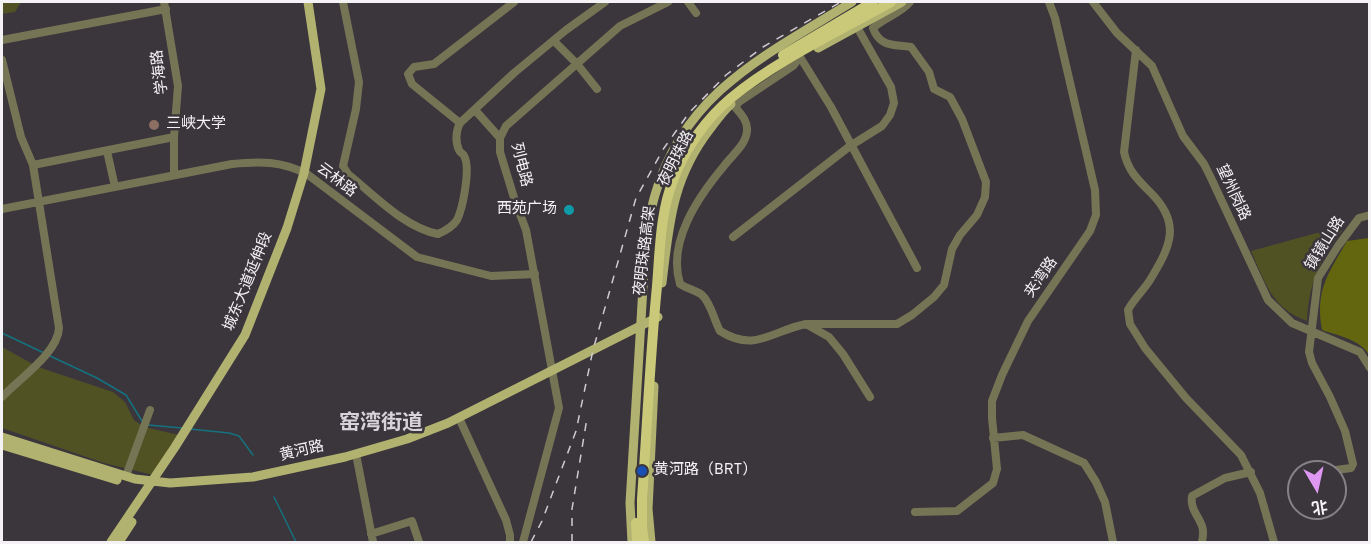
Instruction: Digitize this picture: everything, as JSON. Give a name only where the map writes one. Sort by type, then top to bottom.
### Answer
[{"type":"highway","name":"夜明珠路高架","points":[[635,543],[635,508],[654,242],[666,183],[694,130],[713,107],[742,81],[817,33],[873,2]]},
{"type":"highway","name":"夜明珠路高架","points":[[644,543],[642,499],[653,322],[663,221],[674,178],[697,136],[715,113],[732,98],[757,79],[798,54],[891,2]]},
{"type":"main road","name":"城东大道延伸段","points":[[305,174],[321,89],[309,2]]},
{"type":"main road","name":"城东大道延伸段","points":[[119,543],[244,335],[287,228],[305,174],[326,88],[314,2]]},
{"type":"main road","name":"夜明珠路","points":[[635,543],[630,503],[645,254],[654,196],[661,176],[688,126],[706,103],[748,66],[852,2]]},
{"type":"main road","points":[[817,33],[862,2]]},
{"type":"main road","name":"夜明珠路","points":[[651,543],[648,509],[658,320],[674,200],[680,181],[693,154],[728,107],[759,82],[800,57],[902,2]]},
{"type":"main road","name":"黄河路","points":[[2,441],[153,485],[254,477],[357,457],[460,420],[658,320]]},
{"type":"main road","name":"黄河路","points":[[2,441],[153,485]]},
{"type":"main road","name":"城东大道延伸段","points":[[111,543],[153,485]]},
{"type":"street","points":[[343,2],[359,82],[356,109],[343,166],[348,174],[407,221],[438,234],[448,229],[457,220],[461,206],[466,165],[465,157],[459,149],[456,129],[460,123],[514,73],[605,2]]},
{"type":"street","points":[[460,123],[412,84],[408,74],[414,67],[434,64],[514,2]]},
{"type":"street","name":"列电路","points":[[523,543],[559,408],[526,230],[502,158],[500,138],[506,126],[620,27],[668,2]]},
{"type":"street","points":[[688,2],[696,13]]},
{"type":"street","points":[[910,2],[898,13],[873,28],[874,32],[887,45],[911,47],[929,72],[934,88],[950,97],[962,119],[986,182],[986,197],[977,215],[960,235],[952,249],[944,285],[934,297],[897,324],[806,324],[785,329],[760,340],[739,341],[720,331],[708,303],[700,293],[680,284],[676,261],[686,226],[697,201],[724,165],[742,146],[747,133],[747,124],[735,107],[793,66],[800,57],[831,107],[850,146],[918,268]]},
{"type":"street","name":"夹湾路","points":[[915,512],[957,511],[993,483],[997,469],[992,401],[1011,354],[1028,321],[1090,231],[1096,215],[1095,190],[1055,18],[1049,2]]},
{"type":"street","name":"望州岗路","points":[[1094,2],[1117,33],[1152,66],[1159,77],[1174,118],[1183,136],[1204,164],[1268,300],[1292,322],[1360,352],[1370,368]]},
{"type":"street","points":[[2,40],[165,5]]},
{"type":"street","name":"学海路","points":[[165,5],[178,86],[174,175]]},
{"type":"street","points":[[733,237],[850,146],[882,126],[890,116],[894,103],[891,87],[857,27]]},
{"type":"street","points":[[554,41],[597,89]]},
{"type":"street","points":[[1136,50],[1124,152],[1133,175],[1157,199],[1169,217],[1172,230],[1149,281],[1128,310],[1130,324],[1145,348],[1186,398],[1241,455],[1260,493],[1274,543]]},
{"type":"street","points":[[2,60],[21,137],[33,165],[59,327],[56,343],[2,397]]},
{"type":"street","points":[[475,110],[500,138]]},
{"type":"street","points":[[33,165],[174,137]]},
{"type":"street","points":[[107,151],[115,187]]},
{"type":"street","name":"云林路","points":[[2,209],[232,164],[263,161],[295,169],[305,174],[417,257],[491,276],[535,274]]},
{"type":"street","name":"镇镜山路","points":[[1347,469],[1351,468],[1353,464],[1341,423],[1309,352],[1318,278],[1359,218],[1370,214]]},
{"type":"street","points":[[806,324],[829,337],[843,354],[870,397]]},
{"type":"street","points":[[126,476],[150,410]]},
{"type":"street","points":[[460,420],[506,520],[510,543]]},
{"type":"street","points":[[993,438],[1023,435],[1084,463],[1105,502],[1113,543]]},
{"type":"street","points":[[357,457],[373,543]]},
{"type":"street","points":[[1202,543],[1202,526],[1191,502],[1192,496],[1234,475],[1251,472]]},
{"type":"street","points":[[371,534],[412,521],[419,543]]},
{"type":"green space","points":[[2,2],[21,2],[15,12],[2,14]]},
{"type":"green space","points":[[1335,228],[1342,231],[1321,262],[1310,295],[1307,321],[1295,316],[1278,302],[1266,284],[1251,251]]},
{"type":"green space","points":[[2,347],[38,367],[113,392],[125,402],[134,420],[144,427],[179,435],[153,475],[104,463],[2,428]]},
{"type":"shaded area","points":[[1370,238],[1369,355],[1355,342],[1322,330],[1320,304],[1329,273],[1347,241]]},
{"type":"waterway","points":[[2,333],[44,353]]},
{"type":"waterway","points":[[48,355],[97,378],[126,395],[142,421]]},
{"type":"waterway","points":[[148,425],[182,428]]},
{"type":"waterway","points":[[190,429],[239,436],[253,455]]},
{"type":"waterway","points":[[274,497],[296,542]]},
{"type":"railway","points":[[531,542],[542,521],[576,431],[593,350],[636,198],[664,148],[689,113],[726,75],[763,47],[841,2]]},
{"type":"railway","points":[[572,542],[572,509],[587,418]]},
{"type":"place","name":"三峡大学","points":[[154,125]]},
{"type":"place","name":"西苑广场","points":[[569,210]]},
{"type":"place","name":"黄河路（BRT）","points":[[642,471]]},
{"type":"district","name":"窑湾街道","points":[[381,425]]}]
